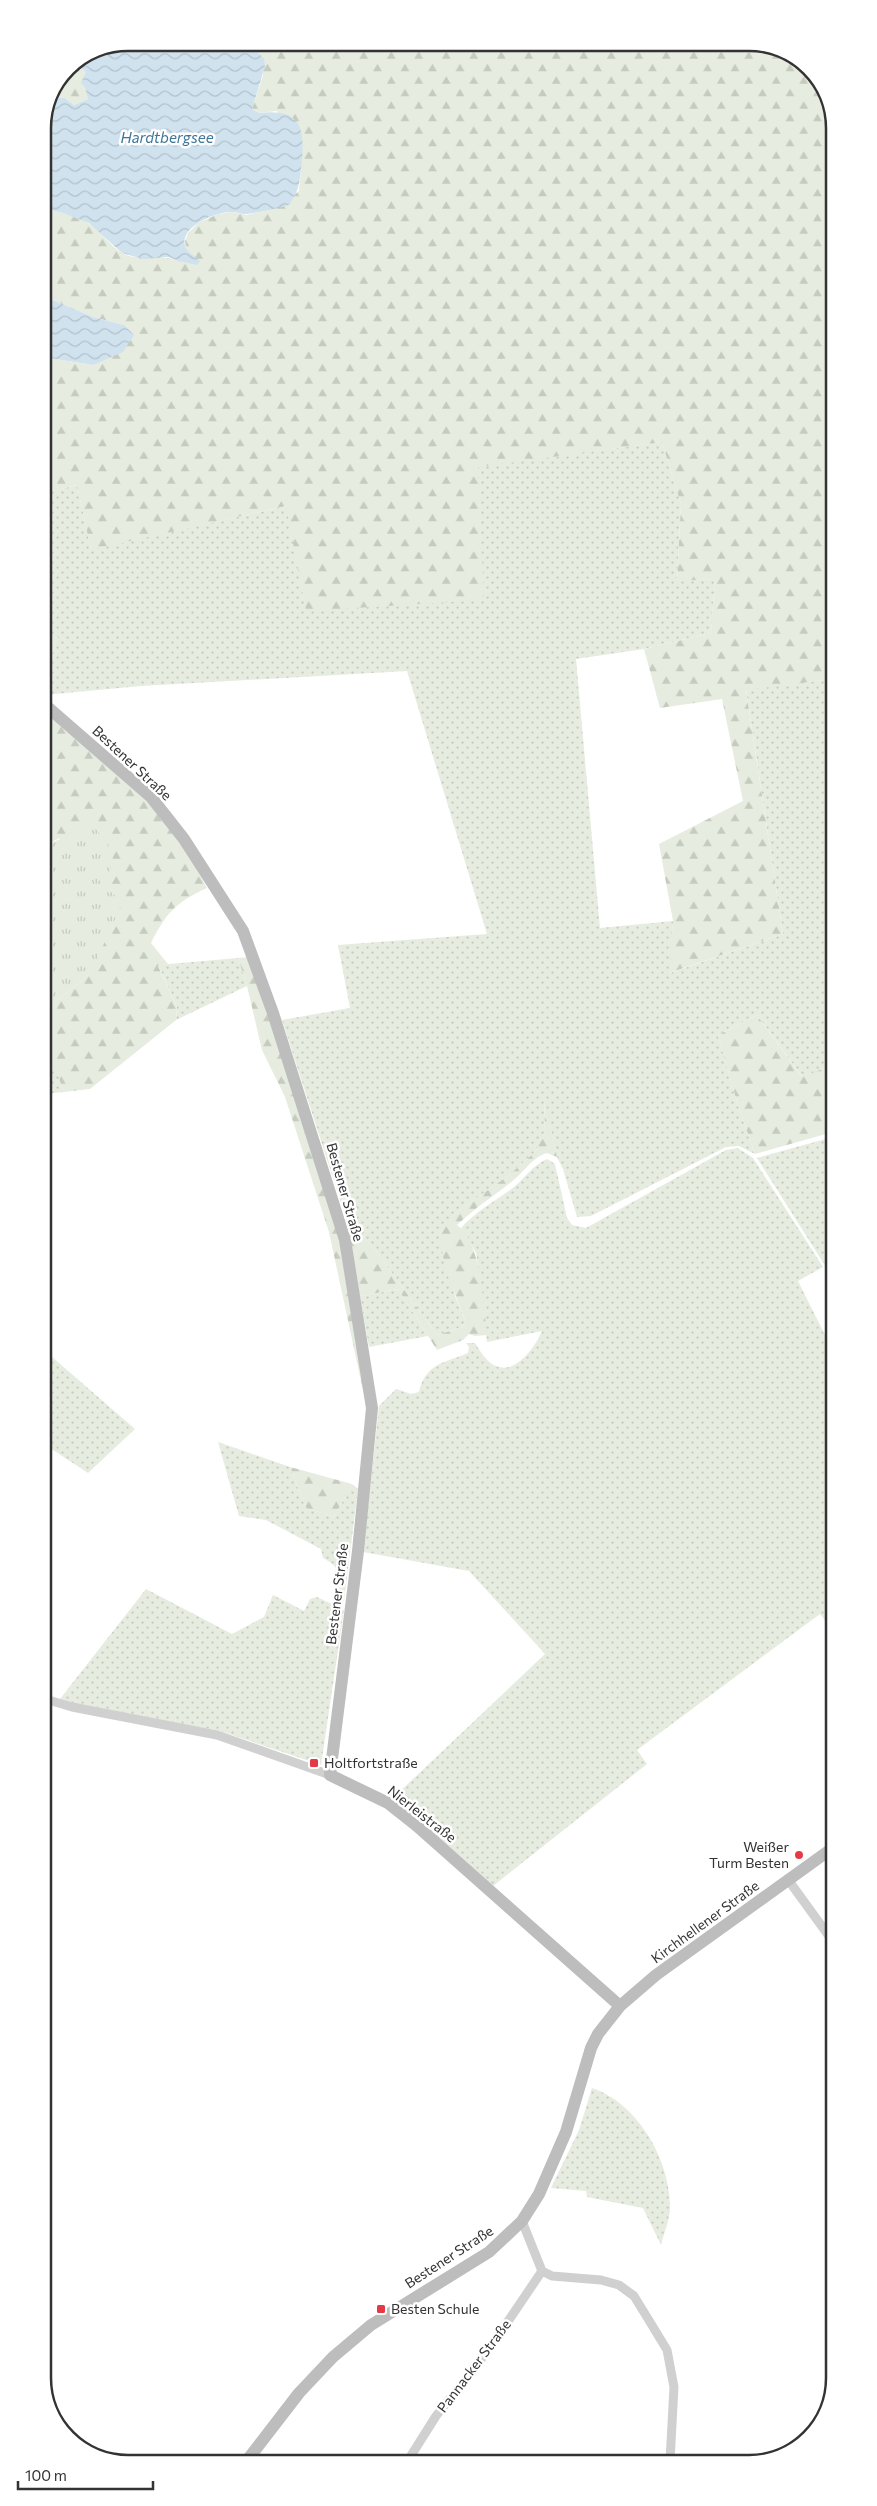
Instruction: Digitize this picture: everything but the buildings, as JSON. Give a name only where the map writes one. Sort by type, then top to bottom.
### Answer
[{"type":"street","name":"Bestener Straße","points":[[51,710],[151,798],[184,839],[243,931],[273,1013],[344,1240],[372,1408],[330,1775]]},
{"type":"street","name":"Nierleistraße","points":[[51,1701],[72,1707],[217,1735],[330,1775],[388,1803],[417,1826],[620,2006]]},
{"type":"street","name":"Kirchhellener Straße","points":[[620,2006],[656,1975],[826,1853]]},
{"type":"street","points":[[789,1881],[826,1932]]},
{"type":"street","name":"Bestener Straße","points":[[251,2455],[299,2393],[334,2357],[372,2325],[489,2252],[522,2222],[540,2194],[566,2132],[591,2048],[598,2034],[620,2006]]},
{"type":"street","points":[[522,2222],[542,2271],[552,2276],[610,2282],[627,2289],[634,2296],[667,2350],[674,2388],[670,2455]]},
{"type":"street","name":"Pannacker Straße","points":[[411,2455],[436,2416],[490,2348],[542,2271]]},
{"type":"green space","points":[[257,51],[753,51],[783,59],[803,74],[813,86],[820,99],[826,129],[826,680],[746,690],[783,934],[669,973],[673,921],[659,844],[743,801],[722,699],[660,708],[644,649],[711,633],[715,579],[677,581],[681,504],[662,442],[478,467],[484,600],[306,611],[286,506],[91,550],[77,485],[52,491],[51,358],[93,365],[124,325],[93,317],[51,299],[51,210],[85,221],[118,250],[129,256],[165,258],[178,261],[186,248],[185,241],[188,233],[198,223],[218,214],[232,212],[246,215],[277,208],[299,191],[301,169],[277,111],[259,113],[252,109],[263,75],[262,57]]},
{"type":"green space","points":[[81,68],[86,72],[88,99],[74,105],[65,98],[58,97]]},
{"type":"green space","points":[[662,442],[681,504],[677,580],[715,579],[711,633],[644,649],[576,659],[600,928],[673,921],[670,973],[783,934],[746,689],[826,680],[826,1068],[803,1078],[757,1015],[718,1035],[737,1102],[755,1154],[739,1146],[726,1147],[591,1216],[577,1217],[563,1169],[557,1157],[544,1100],[545,1133],[535,1152],[509,1175],[456,1213],[439,1230],[455,1296],[465,1320],[463,1327],[437,1335],[376,1251],[363,1236],[347,1226],[282,1020],[350,1008],[338,945],[487,934],[407,671],[141,686],[51,694],[51,656],[58,637],[51,637],[51,487],[52,491],[77,485],[91,549],[287,506],[306,610],[478,466]]},
{"type":"green space","points":[[51,637],[58,637],[51,656]]},
{"type":"green space","points":[[51,716],[133,783],[182,842],[207,888],[187,898],[173,909],[151,943],[168,964],[158,966],[177,1007],[176,1020],[90,1089],[63,1092],[56,1067],[51,1067],[51,1005],[91,973],[99,880],[59,838],[51,843]]},
{"type":"green space","points":[[91,823],[114,852],[109,875],[99,880],[122,903],[91,973],[51,1005],[51,843]]},
{"type":"green space","points":[[251,957],[339,1236],[367,1409],[329,1232],[285,1097],[262,1050],[247,986],[238,958]]},
{"type":"green space","points":[[238,958],[247,986],[176,1020],[177,1007],[158,965]]},
{"type":"green space","points":[[757,1015],[802,1077],[826,1068],[826,1134],[755,1154],[737,1102],[718,1035]]},
{"type":"green space","points":[[56,1066],[63,1092],[51,1093],[51,1067]]},
{"type":"green space","points":[[544,1096],[557,1157],[547,1153],[541,1155],[515,1179],[476,1208],[457,1225],[465,1233],[472,1245],[480,1276],[487,1335],[475,1336],[469,1334],[463,1340],[437,1350],[398,1289],[360,1296],[347,1226],[363,1236],[376,1251],[437,1335],[463,1327],[465,1320],[446,1271],[438,1230],[456,1213],[509,1175],[535,1152],[545,1133]]},
{"type":"green space","points":[[826,1139],[826,1267],[757,1158]]},
{"type":"green space","points":[[738,1148],[753,1158],[823,1267],[798,1281],[826,1337],[826,1622],[820,1614],[637,1750],[647,1764],[493,1886],[393,1798],[545,1654],[469,1571],[363,1552],[379,1406],[396,1389],[411,1394],[419,1392],[422,1382],[432,1369],[468,1353],[469,1347],[466,1343],[475,1343],[490,1362],[503,1368],[518,1363],[535,1344],[542,1331],[487,1342],[476,1253],[461,1228],[480,1211],[514,1187],[537,1165],[547,1159],[555,1164],[567,1218],[572,1225],[586,1228],[726,1150]]},
{"type":"green space","points":[[398,1289],[428,1336],[369,1347],[360,1296]]},
{"type":"green space","points":[[51,1356],[135,1429],[88,1473],[51,1449]]},
{"type":"green space","points":[[218,1442],[290,1467],[306,1508],[334,1517],[352,1484],[358,1489],[344,1601],[333,1598],[340,1575],[333,1564],[323,1558],[321,1549],[266,1520],[239,1516]]},
{"type":"green space","points":[[290,1467],[352,1484],[334,1517],[306,1508]]},
{"type":"green space","points":[[146,1589],[232,1634],[264,1617],[273,1595],[304,1611],[310,1599],[317,1597],[344,1610],[321,1765],[220,1731],[73,1704],[60,1699]]},
{"type":"green space","points":[[592,2088],[608,2095],[623,2106],[648,2134],[657,2151],[664,2169],[670,2204],[661,2245],[643,2208],[587,2197],[586,2191],[551,2188],[579,2130]]},
{"type":"water","name":"Hardtbergsee","points":[[129,51],[257,51],[264,59],[265,66],[252,109],[259,113],[274,112],[286,114],[299,125],[302,134],[302,156],[297,192],[289,205],[247,214],[226,212],[209,217],[192,227],[187,233],[185,240],[186,248],[200,261],[198,265],[169,257],[143,259],[122,253],[89,223],[51,210],[51,129],[53,114],[58,97],[65,98],[74,105],[88,99],[85,87],[81,83],[86,72],[81,68],[99,57]]},
{"type":"water","points":[[51,299],[93,317],[124,325],[134,335],[123,352],[93,365],[51,358]]},
{"type":"place","name":"Holtfortstraße","points":[[314,1763]]},
{"type":"place","name":"Weißer Turm Besten","points":[[799,1855]]},
{"type":"place","name":"Besten Schule","points":[[381,2309]]}]
